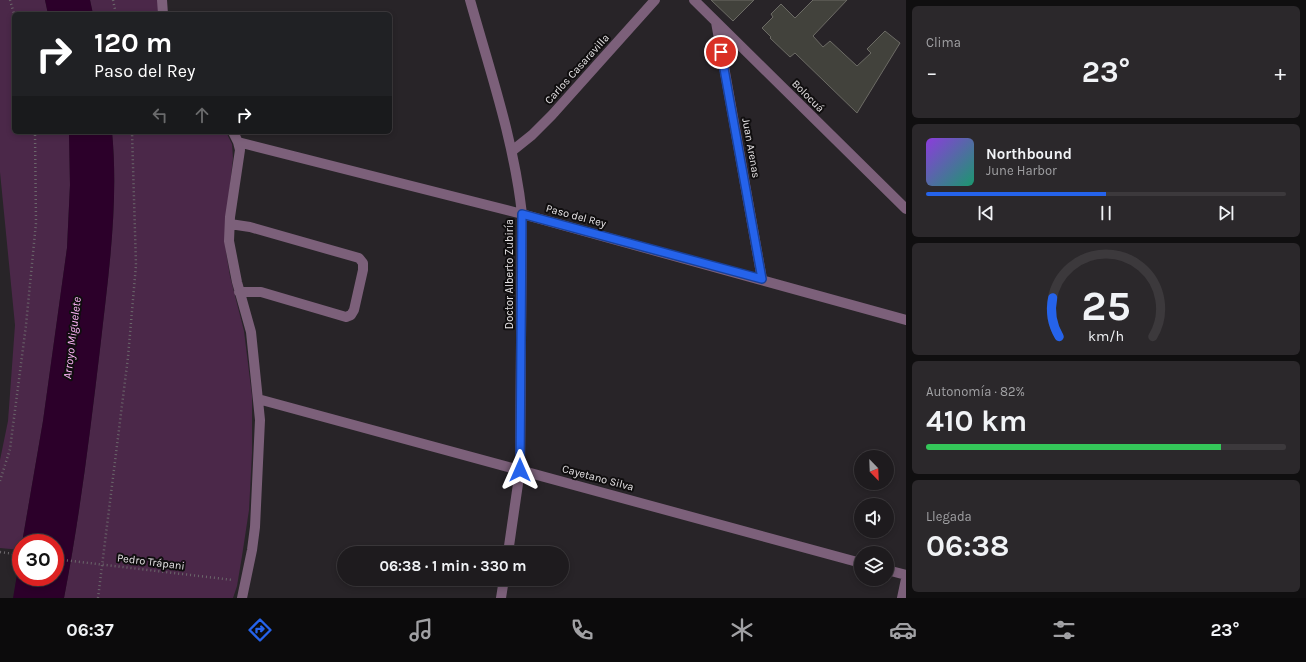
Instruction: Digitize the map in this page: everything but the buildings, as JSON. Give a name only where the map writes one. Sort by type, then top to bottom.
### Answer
[{"type":"street","points":[[162,0],[163,12]]},
{"type":"street","name":"Doctor Alberto Zubiría","points":[[470,0],[512,151],[519,184],[522,214],[520,470],[509,546]]},
{"type":"street","name":"Carlos Casaravilla","points":[[512,151],[532,135],[552,115],[656,0]]},
{"type":"street","name":"Bolocuá","points":[[694,0],[906,209]]},
{"type":"street","name":"Juan Arenas","points":[[716,22],[762,279]]},
{"type":"street","points":[[234,134],[240,150],[229,241],[239,292],[251,332],[260,420],[256,527],[242,598]]},
{"type":"street","name":"Paso del Rey","points":[[238,142],[522,214],[762,279],[906,320]]},
{"type":"street","points":[[230,224],[250,227],[359,258],[363,263],[363,270],[354,310],[351,315],[346,317],[261,292],[239,292]]},
{"type":"street","name":"Cayetano Silva","points":[[258,399],[854,561]]},
{"type":"street","points":[[894,572],[906,575]]},
{"type":"street","points":[[902,598],[906,580]]},
{"type":"street","points":[[500,598],[503,586]]},
{"type":"path","points":[[10,0],[13,12]]},
{"type":"path","points":[[113,0],[116,12]]},
{"type":"path","points":[[0,481],[10,449],[26,325],[36,222],[35,134]]},
{"type":"path","points":[[98,598],[128,357],[136,265],[132,134]]},
{"type":"path","points":[[0,552],[12,554]]},
{"type":"path","name":"Pedro Trápani","points":[[64,560],[246,582]]},
{"type":"shaded area","points":[[0,0],[45,0],[48,12],[12,12],[12,134],[69,134],[70,185],[67,248],[43,421],[24,534],[12,534],[12,549],[0,548],[0,460],[8,421],[15,325],[0,172]]},
{"type":"shaded area","points":[[90,0],[158,0],[159,12],[93,12]]},
{"type":"shaded area","points":[[112,134],[227,134],[232,144],[233,158],[225,230],[226,252],[230,276],[244,331],[252,396],[252,453],[249,510],[237,586],[233,598],[64,598],[84,474],[109,268],[112,241],[114,159]]},
{"type":"water","points":[[45,0],[90,0],[93,12],[48,12]]},
{"type":"water","name":"Arroyo Miguelete","points":[[69,134],[112,134],[114,186],[112,241],[80,505],[64,598],[13,598],[15,586],[64,586],[64,534],[24,534],[43,421],[67,248],[70,185]]},
{"type":"route","points":[[520,470],[522,214],[762,279],[721,52]]}]
